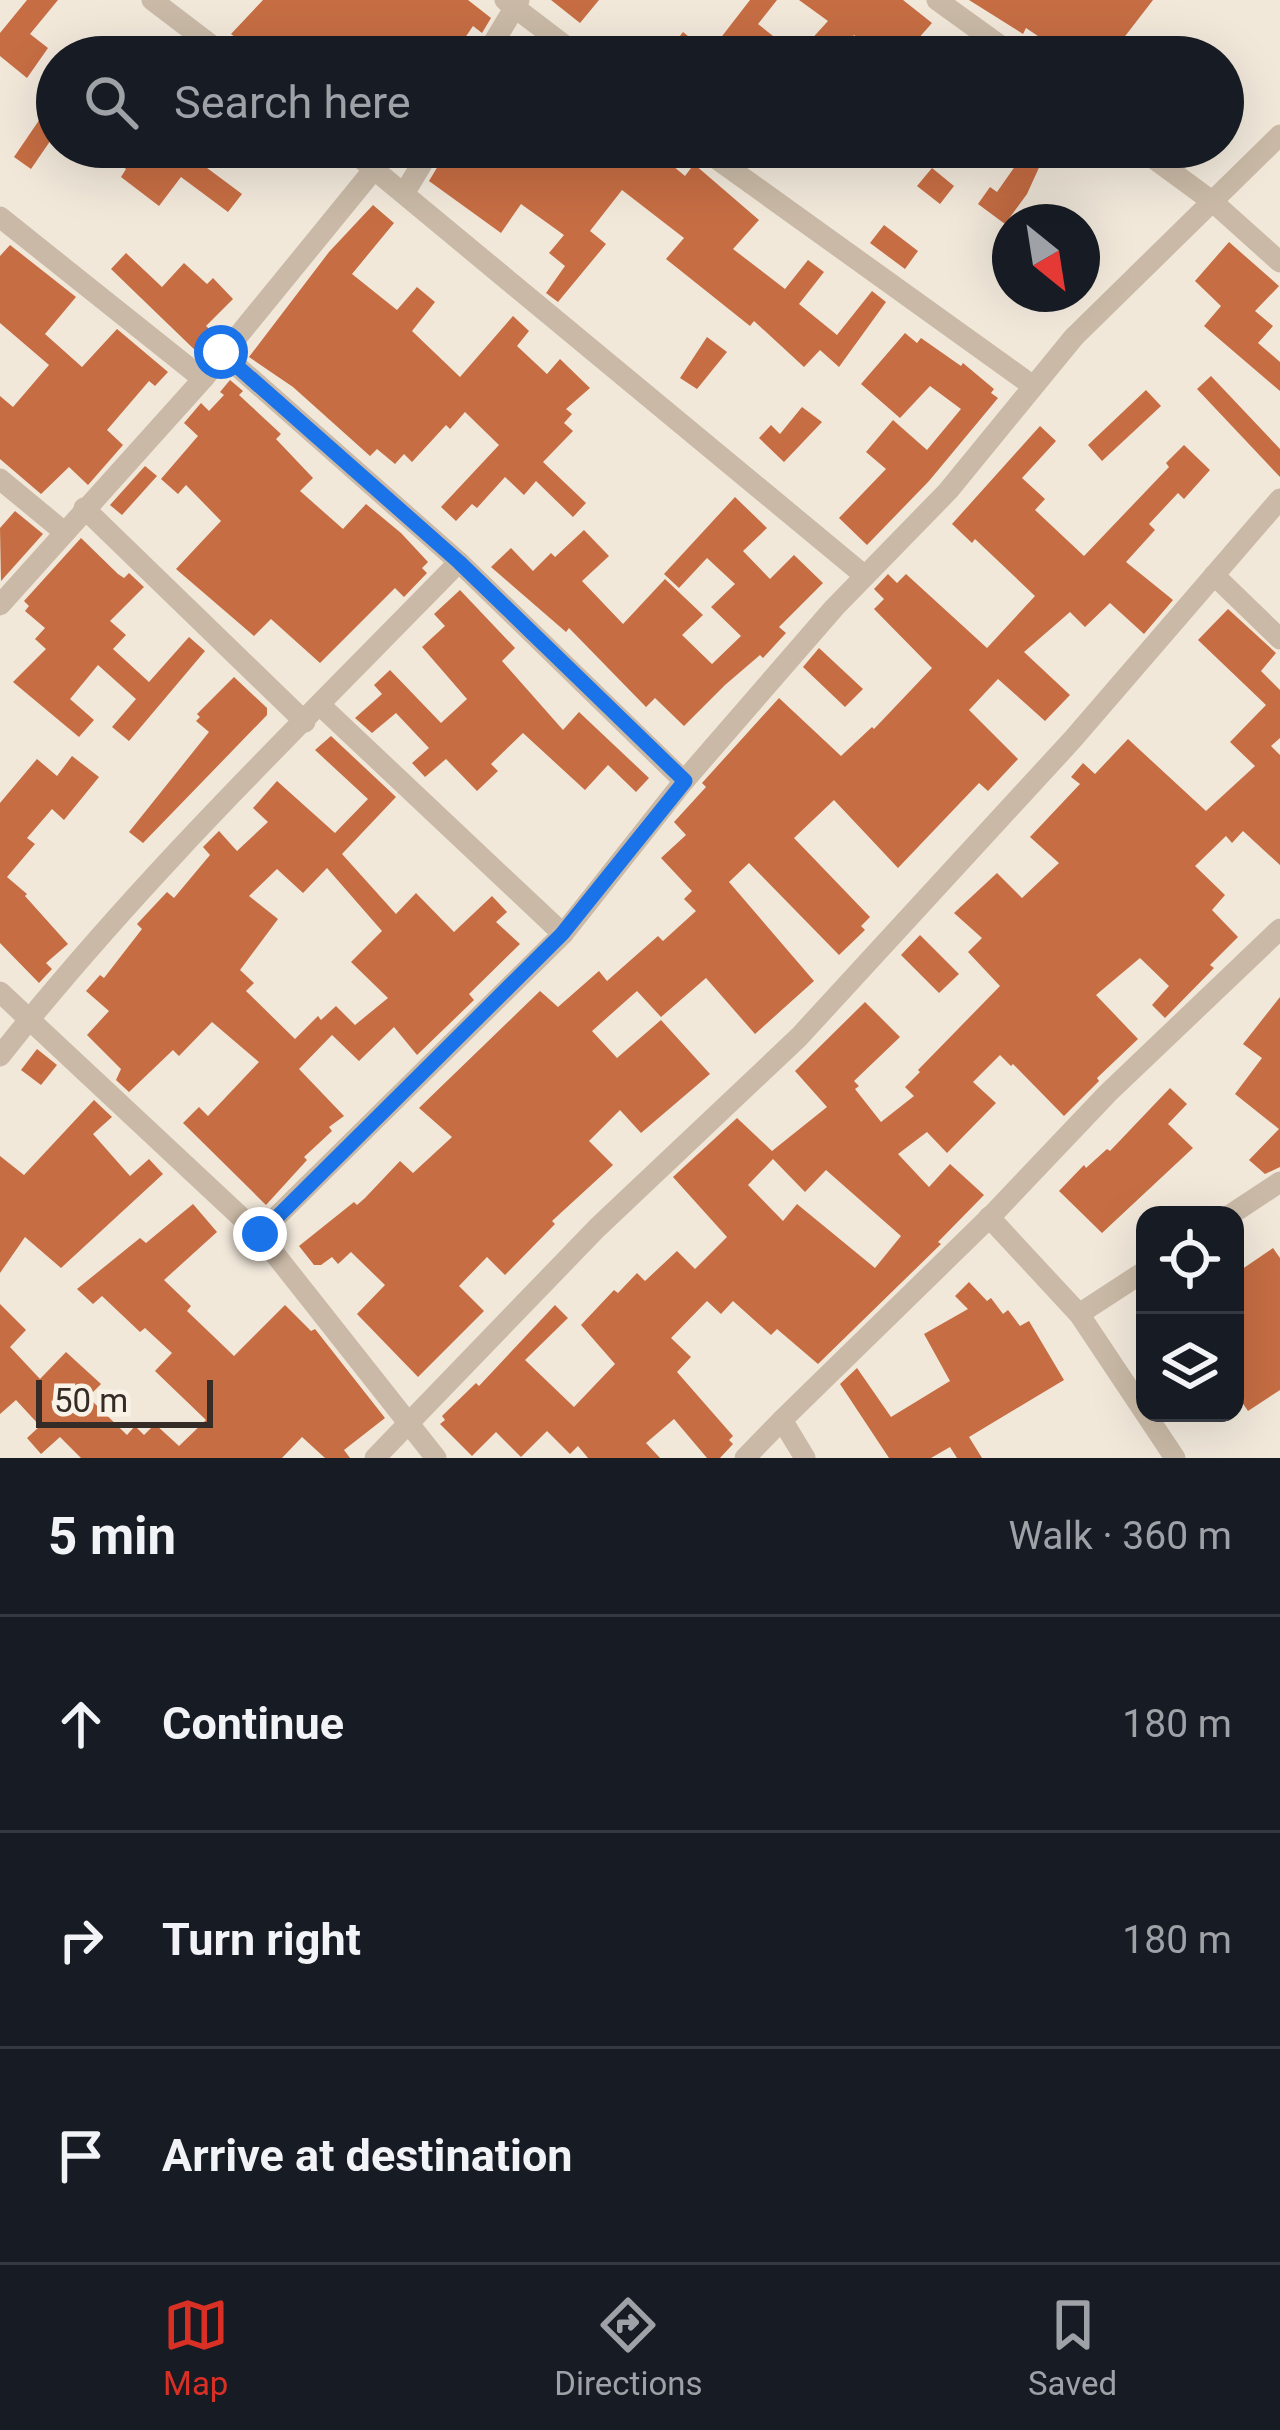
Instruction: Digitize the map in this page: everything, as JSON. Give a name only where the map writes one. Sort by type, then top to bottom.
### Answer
[{"type":"street","points":[[152,0],[199,36]]},
{"type":"street","points":[[937,0],[987,36]]},
{"type":"street","points":[[495,36],[513,2],[554,36]]},
{"type":"street","points":[[260,1234],[562,934],[685,781],[948,490],[1074,337],[1280,135]]},
{"type":"street","points":[[0,605],[202,379],[374,168],[866,576]]},
{"type":"street","points":[[405,192],[419,168]]},
{"type":"street","points":[[729,168],[1034,386]]},
{"type":"street","points":[[1167,168],[1280,262]]},
{"type":"street","points":[[0,217],[202,379]]},
{"type":"street","points":[[221,352],[459,562],[685,781]]},
{"type":"street","points":[[0,479],[64,532]]},
{"type":"street","points":[[375,1458],[597,1228],[799,1037],[1073,740],[1280,499]]},
{"type":"street","points":[[84,508],[313,714],[391,767],[562,934]]},
{"type":"street","points":[[0,1056],[209,813],[313,714],[459,562]]},
{"type":"street","points":[[1214,575],[1280,639]]},
{"type":"street","points":[[745,1458],[1108,1094],[1280,929]]},
{"type":"street","points":[[0,992],[260,1234],[436,1458]]},
{"type":"street","points":[[1244,1206],[1280,1182]]},
{"type":"street","points":[[989,1217],[1079,1314],[1136,1400]]},
{"type":"street","points":[[1079,1314],[1136,1277]]},
{"type":"street","points":[[782,1420],[805,1458]]},
{"type":"street","points":[[1151,1422],[1175,1458]]},
{"type":"building","points":[[27,0],[58,0],[30,34],[36,39],[36,65],[27,78],[0,56],[0,33]]},
{"type":"building","points":[[263,0],[468,0],[491,18],[482,33],[473,26],[466,36],[231,34]]},
{"type":"building","points":[[551,0],[599,0],[580,23]]},
{"type":"building","points":[[750,0],[777,0],[758,24],[773,36],[722,36]]},
{"type":"building","points":[[799,0],[903,0],[932,23],[921,36],[814,36],[828,21]]},
{"type":"building","points":[[969,0],[1153,0],[1125,36],[1038,36],[1026,28],[1023,34]]},
{"type":"building","points":[[36,125],[36,162],[31,169],[14,157]]},
{"type":"building","points":[[207,168],[242,194],[228,212],[181,177],[159,206],[121,177],[126,169]]},
{"type":"building","points":[[437,168],[675,168],[685,176],[691,168],[699,168],[759,220],[733,249],[785,289],[808,260],[824,272],[799,304],[837,335],[872,291],[886,302],[839,367],[820,350],[804,367],[754,321],[750,326],[666,259],[684,238],[622,190],[590,231],[606,244],[558,302],[546,293],[565,266],[549,253],[564,235],[521,204],[501,233],[429,181]]},
{"type":"building","points":[[932,168],[954,186],[940,204],[917,186]]},
{"type":"building","points":[[1014,168],[1039,168],[1020,204],[992,204],[992,214],[978,204],[990,187],[997,192]]},
{"type":"building","points":[[373,205],[394,223],[352,274],[397,310],[417,287],[435,302],[412,331],[460,377],[513,316],[529,331],[517,346],[547,374],[560,359],[590,388],[566,409],[572,414],[564,423],[573,431],[543,462],[586,503],[573,517],[536,481],[524,495],[505,477],[477,508],[472,504],[456,521],[441,507],[499,445],[465,412],[412,462],[404,454],[395,464],[377,449],[370,456],[293,387],[249,357],[329,252]]},
{"type":"building","points":[[884,225],[918,251],[905,269],[870,243]]},
{"type":"building","points":[[1229,242],[1279,286],[1255,311],[1273,326],[1258,343],[1280,362],[1280,391],[1204,326],[1221,306],[1195,281]]},
{"type":"building","points":[[10,245],[76,297],[45,334],[82,367],[117,329],[168,372],[155,386],[149,381],[107,430],[123,445],[88,485],[69,467],[41,494],[0,459],[0,396],[13,407],[49,365],[0,323],[0,256]]},
{"type":"building","points":[[126,253],[162,287],[184,263],[207,284],[213,278],[233,299],[206,326],[216,335],[198,353],[111,269]]},
{"type":"building","points":[[905,333],[963,363],[998,398],[929,481],[867,545],[839,518],[886,469],[866,452],[893,420],[927,450],[961,409],[930,386],[900,418],[861,384]]},
{"type":"building","points":[[707,337],[727,352],[697,389],[680,378]]},
{"type":"building","points":[[1211,376],[1280,449],[1280,477],[1197,389]]},
{"type":"building","points":[[230,380],[243,391],[239,395],[281,434],[276,439],[313,478],[300,491],[343,529],[366,504],[428,562],[422,568],[427,573],[404,597],[395,588],[320,663],[271,619],[254,636],[176,569],[221,521],[186,485],[178,494],[161,479],[198,436],[184,423],[201,403],[209,411]]},
{"type":"building","points":[[1146,390],[1161,406],[1102,461],[1088,445]]},
{"type":"building","points":[[802,407],[822,422],[784,462],[759,438],[771,425],[780,434]]},
{"type":"building","points":[[1040,426],[1056,441],[1022,478],[1045,499],[1035,510],[1084,556],[1184,445],[1210,470],[1184,499],[1178,493],[1149,524],[1155,530],[1126,562],[1173,600],[1144,634],[1110,603],[1085,627],[1070,612],[1024,652],[1070,695],[1045,721],[998,679],[969,710],[1018,759],[988,791],[979,783],[898,868],[834,800],[794,838],[870,917],[861,926],[865,930],[839,955],[749,863],[729,882],[814,981],[755,1034],[706,978],[661,1017],[637,991],[592,1031],[617,1058],[661,1020],[710,1074],[641,1133],[620,1110],[589,1141],[613,1165],[552,1221],[555,1224],[505,1275],[487,1257],[459,1286],[484,1311],[418,1377],[357,1314],[385,1285],[351,1252],[338,1264],[332,1257],[314,1265],[299,1246],[354,1202],[357,1205],[400,1161],[413,1173],[452,1137],[419,1108],[540,991],[558,1007],[599,971],[607,981],[658,936],[663,941],[696,911],[684,899],[692,891],[661,858],[686,835],[674,822],[706,787],[702,783],[779,698],[841,756],[932,668],[874,609],[884,599],[874,589],[888,574],[897,583],[906,574],[987,648],[1035,596],[975,539],[972,543],[952,524]]},
{"type":"building","points":[[145,466],[157,476],[122,515],[110,505]]},
{"type":"building","points":[[735,497],[767,528],[743,551],[770,579],[794,555],[823,583],[779,627],[786,633],[763,658],[760,655],[725,685],[684,726],[655,698],[646,707],[569,628],[566,632],[491,567],[511,548],[533,571],[584,530],[609,556],[582,581],[623,624],[665,579],[703,615],[682,635],[712,664],[741,636],[711,607],[735,584],[707,558],[679,588],[664,574]]},
{"type":"building","points":[[15,511],[43,534],[1,581],[0,528]]},
{"type":"building","points":[[81,538],[118,574],[124,578],[129,573],[144,587],[110,621],[126,635],[113,649],[149,682],[189,637],[205,651],[129,741],[112,727],[136,699],[98,665],[70,699],[94,720],[79,737],[13,682],[46,649],[35,639],[45,628],[25,611],[29,606],[24,601]]},
{"type":"building","points":[[460,590],[515,648],[502,661],[563,730],[579,712],[649,778],[636,792],[608,765],[585,790],[523,733],[491,764],[498,771],[477,791],[446,759],[425,777],[412,763],[429,748],[396,713],[372,733],[355,718],[382,694],[374,685],[390,670],[441,723],[467,699],[422,647],[445,626],[434,614]]},
{"type":"building","points":[[1228,609],[1276,653],[1261,671],[1280,690],[1280,738],[1271,746],[1280,755],[1280,865],[1243,831],[1232,843],[1226,836],[1195,866],[1225,895],[1212,910],[1238,937],[1210,965],[1214,968],[1165,1018],[1152,1005],[1169,986],[1140,958],[1096,995],[1138,1039],[1064,1116],[1000,1055],[973,1082],[996,1103],[947,1153],[927,1132],[898,1154],[929,1187],[950,1164],[984,1195],[938,1242],[941,1244],[818,1364],[777,1329],[771,1335],[733,1301],[721,1314],[707,1301],[671,1338],[691,1357],[677,1372],[733,1436],[729,1440],[733,1444],[720,1458],[707,1458],[674,1419],[646,1443],[660,1458],[588,1458],[578,1446],[570,1454],[547,1431],[521,1457],[496,1432],[472,1456],[440,1424],[445,1420],[442,1416],[476,1383],[479,1386],[555,1305],[568,1318],[525,1360],[574,1407],[615,1364],[581,1325],[637,1273],[645,1281],[677,1251],[695,1269],[727,1237],[673,1177],[737,1118],[772,1151],[827,1107],[795,1071],[865,1002],[900,1037],[854,1081],[859,1086],[855,1089],[881,1122],[914,1096],[905,1087],[918,1070],[1000,986],[968,952],[982,938],[954,913],[997,873],[1022,898],[1059,863],[1030,837],[1080,784],[1071,777],[1083,763],[1095,774],[1128,739],[1206,811],[1255,766],[1230,742],[1266,705],[1198,640]],"holes":[[[773,1159],[805,1192],[826,1170],[901,1236],[875,1268],[797,1204],[783,1221],[748,1185]]]},
{"type":"building","points":[[819,648],[863,689],[845,707],[803,667]]},
{"type":"building","points":[[234,677],[267,708],[267,715],[143,843],[129,832],[209,732],[196,721],[197,714]]},
{"type":"building","points":[[331,736],[396,797],[342,854],[396,914],[416,893],[454,932],[492,896],[507,912],[496,922],[520,944],[469,994],[474,1000],[417,1055],[394,1027],[359,1061],[332,1035],[299,1069],[344,1116],[329,1127],[332,1131],[266,1205],[183,1123],[199,1107],[208,1116],[259,1062],[212,1022],[179,1056],[173,1050],[129,1092],[116,1080],[121,1069],[87,1035],[109,1011],[86,991],[100,975],[104,978],[142,929],[137,924],[167,892],[174,898],[210,855],[203,847],[219,831],[237,851],[268,822],[253,808],[277,781],[335,833],[368,799],[315,750]],"holes":[[[327,868],[382,931],[351,962],[388,998],[355,1025],[336,1006],[295,1039],[246,991],[254,983],[240,970],[278,919],[249,896],[277,869],[303,893]]]},
{"type":"building","points":[[72,756],[99,777],[64,820],[52,809],[27,838],[35,844],[7,877],[68,944],[46,963],[52,969],[39,983],[0,943],[0,803],[37,759],[57,776]]},
{"type":"building","points":[[920,935],[959,974],[939,993],[901,955]]},
{"type":"building","points":[[1280,997],[1280,1167],[1265,1174],[1249,1160],[1279,1129],[1235,1094],[1262,1058],[1243,1044]]},
{"type":"building","points":[[37,1049],[57,1065],[41,1085],[21,1070]]},
{"type":"building","points":[[1170,1088],[1187,1104],[1168,1124],[1193,1148],[1102,1233],[1059,1191],[1084,1165],[1110,1151]]},
{"type":"building","points":[[94,1100],[112,1117],[93,1134],[130,1176],[149,1159],[163,1174],[61,1268],[25,1237],[0,1273],[0,1156],[24,1175]]},
{"type":"building","points":[[193,1204],[217,1232],[164,1280],[191,1306],[187,1311],[234,1356],[285,1305],[311,1331],[315,1329],[385,1418],[344,1450],[350,1458],[325,1458],[302,1437],[282,1458],[81,1458],[60,1437],[41,1454],[27,1438],[40,1426],[16,1400],[0,1414],[0,1304],[26,1330],[10,1347],[40,1379],[66,1352],[101,1384],[88,1397],[127,1435],[135,1426],[144,1435],[155,1424],[179,1446],[206,1420],[155,1371],[172,1353],[145,1328],[140,1332],[102,1296],[93,1304],[77,1289],[140,1238],[146,1243]]},
{"type":"building","points":[[1273,1248],[1280,1258],[1280,1390],[1248,1411],[1244,1405],[1244,1268]]},
{"type":"building","points":[[969,1282],[1003,1314],[1008,1310],[1020,1326],[1029,1321],[1064,1380],[969,1437],[982,1458],[957,1458],[950,1447],[931,1458],[889,1458],[840,1384],[857,1368],[891,1417],[950,1381],[924,1334],[968,1309],[955,1296]]},
{"type":"route","points":[[221,352],[459,562],[685,781],[562,934],[260,1234]]}]
